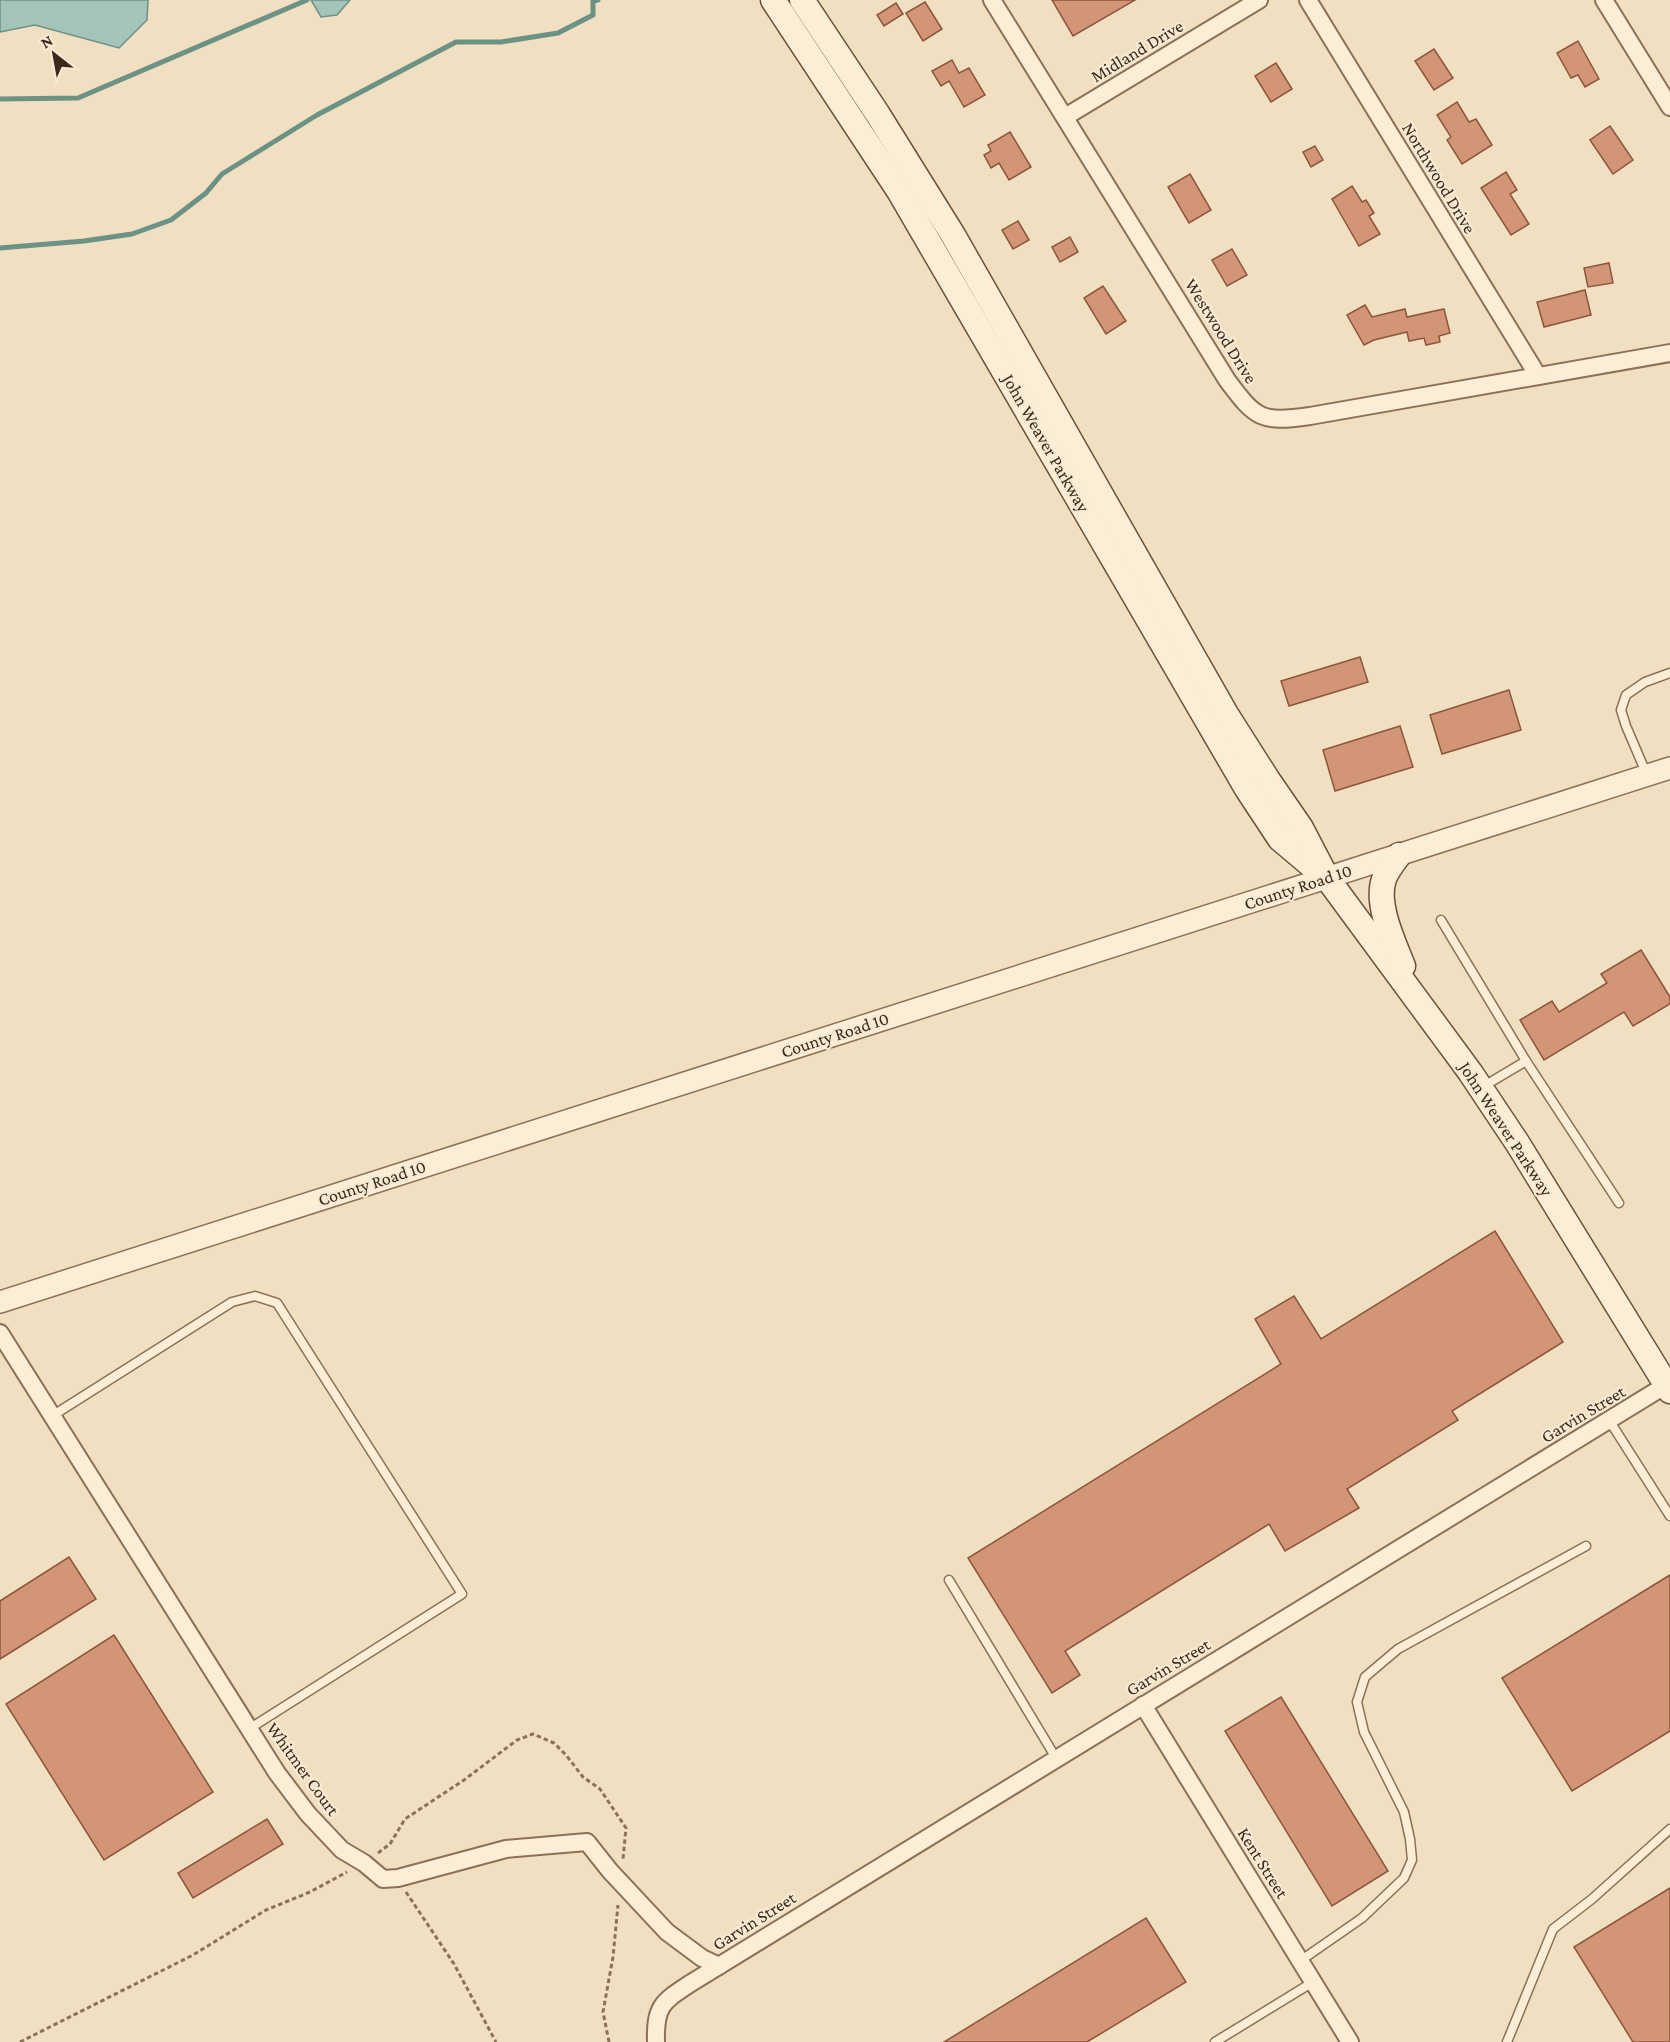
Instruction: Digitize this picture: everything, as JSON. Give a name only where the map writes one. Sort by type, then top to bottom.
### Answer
[{"type":"main road","name":"John Weaver Parkway","points":[[773,0],[899,191],[1247,789],[1280,839],[1327,878]]},
{"type":"main road","name":"John Weaver Parkway","points":[[802,0],[878,113],[947,226],[1226,714],[1301,828],[1327,878],[1481,1088],[1668,1388]]},
{"type":"main road","points":[[1399,855],[1383,881],[1382,898],[1388,927],[1414,994]]},
{"type":"street","name":"Westwood Drive","points":[[992,0],[1227,380],[1244,403],[1260,417],[1280,420],[1310,416],[1670,353]]},
{"type":"street","name":"Midland Drive","points":[[1065,117],[1259,0]]},
{"type":"street","name":"Northwood Drive","points":[[1308,0],[1538,376]]},
{"type":"street","points":[[1604,0],[1670,107]]},
{"type":"street","name":"County Road 10","points":[[0,1302],[1670,768]]},
{"type":"street","name":"Whitmer Court","points":[[0,1334],[249,1729],[290,1790],[308,1814],[342,1850],[364,1863],[383,1879],[398,1878]]},
{"type":"street","name":"Garvin Street","points":[[656,2042],[655,2019],[668,1999],[691,1983],[1609,1420],[1668,1388]]},
{"type":"street","name":"Kent Street","points":[[1143,1705],[1347,2041]]},
{"type":"street","points":[[398,1878],[506,1849],[587,1842],[610,1871],[667,1932],[702,1958],[719,1966]]},
{"type":"lane","points":[[1647,775],[1621,710],[1626,695],[1645,682],[1670,673]]},
{"type":"lane","points":[[1441,920],[1526,1061],[1619,1203]]},
{"type":"lane","points":[[1481,1088],[1526,1061]]},
{"type":"lane","points":[[52,1416],[232,1302],[255,1296],[277,1304],[462,1594],[249,1729]]},
{"type":"lane","points":[[1609,1420],[1670,1516]]},
{"type":"lane","points":[[1300,1961],[1362,1918],[1404,1878],[1412,1860],[1404,1812],[1364,1732],[1357,1702],[1365,1677],[1398,1649],[1586,1546]]},
{"type":"lane","points":[[949,1580],[1056,1758]]},
{"type":"lane","points":[[1507,2042],[1553,1929],[1592,1899],[1670,1829]]},
{"type":"lane","points":[[1215,2042],[1313,1982]]},
{"type":"path","points":[[380,1851],[454,1964],[496,2042]]},
{"type":"water","points":[[0,0],[148,0],[147,20],[119,48],[35,25],[0,32]]},
{"type":"water","points":[[311,0],[350,0],[337,15],[321,17]]},
{"type":"building","points":[[1052,0],[1135,0],[1073,36]]},
{"type":"building","points":[[925,2],[942,29],[923,41],[906,13]]},
{"type":"building","points":[[896,3],[903,14],[884,26],[877,15]]},
{"type":"building","points":[[1578,41],[1599,79],[1585,87],[1578,75],[1571,78],[1557,53]]},
{"type":"building","points":[[1434,49],[1453,78],[1434,90],[1415,61]]},
{"type":"building","points":[[952,60],[959,73],[969,68],[985,95],[964,107],[949,81],[941,86],[932,71]]},
{"type":"building","points":[[1276,63],[1292,89],[1271,102],[1255,76]]},
{"type":"building","points":[[1457,102],[1469,122],[1476,119],[1492,145],[1462,164],[1447,140],[1451,137],[1437,115]]},
{"type":"building","points":[[1610,126],[1633,160],[1613,174],[1590,140]]},
{"type":"building","points":[[1010,132],[1031,167],[1009,180],[999,163],[991,168],[984,155],[991,151],[988,145]]},
{"type":"building","points":[[1315,146],[1323,160],[1311,167],[1303,152]]},
{"type":"building","points":[[1506,172],[1517,190],[1510,194],[1529,224],[1511,235],[1481,188]]},
{"type":"building","points":[[1190,174],[1211,210],[1189,223],[1168,187]]},
{"type":"building","points":[[1352,186],[1362,202],[1366,200],[1374,213],[1369,216],[1380,234],[1359,246],[1332,199]]},
{"type":"building","points":[[1018,221],[1029,240],[1013,249],[1002,230]]},
{"type":"building","points":[[1070,237],[1078,252],[1060,262],[1052,247]]},
{"type":"building","points":[[1232,249],[1247,275],[1227,286],[1212,260]]},
{"type":"building","points":[[1609,263],[1613,283],[1588,287],[1584,268]]},
{"type":"building","points":[[1103,286],[1126,321],[1106,334],[1084,298]]},
{"type":"building","points":[[1585,290],[1591,315],[1544,327],[1537,302]]},
{"type":"building","points":[[1365,305],[1372,317],[1405,309],[1407,317],[1444,309],[1450,333],[1439,336],[1440,342],[1426,345],[1424,338],[1409,341],[1407,332],[1374,340],[1364,345],[1347,315]]},
{"type":"building","points":[[1360,657],[1368,682],[1289,706],[1281,681]]},
{"type":"building","points":[[1509,690],[1521,730],[1442,754],[1430,715]]},
{"type":"building","points":[[1400,726],[1413,767],[1335,791],[1323,750]]},
{"type":"building","points":[[1641,950],[1670,997],[1670,1004],[1633,1026],[1624,1012],[1544,1060],[1520,1020],[1552,1001],[1559,1012],[1607,983],[1601,974]]},
{"type":"building","points":[[1495,1231],[1563,1342],[1452,1411],[1458,1420],[1347,1489],[1359,1508],[1285,1551],[1269,1524],[1065,1651],[1080,1675],[1052,1693],[968,1558],[1281,1364],[1255,1319],[1294,1296],[1321,1339]]},
{"type":"building","points":[[69,1557],[96,1599],[0,1659],[0,1601]]},
{"type":"building","points":[[1670,1575],[1670,1731],[1572,1791],[1502,1678]]},
{"type":"building","points":[[114,1635],[213,1792],[104,1860],[6,1704]]},
{"type":"building","points":[[1281,1697],[1388,1871],[1332,1906],[1225,1731]]},
{"type":"building","points":[[267,1819],[283,1844],[193,1898],[178,1873]]},
{"type":"building","points":[[1670,1888],[1670,2042],[1633,2042],[1574,1947]]},
{"type":"building","points":[[1146,1918],[1186,1982],[1087,2042],[944,2042]]},
{"type":"waterway","points":[[0,99],[78,98],[307,0]]},
{"type":"waterway","points":[[0,248],[84,241],[132,234],[171,220],[206,193],[222,174],[317,115],[456,42],[501,42],[558,33],[593,15],[593,1],[598,0]]}]
